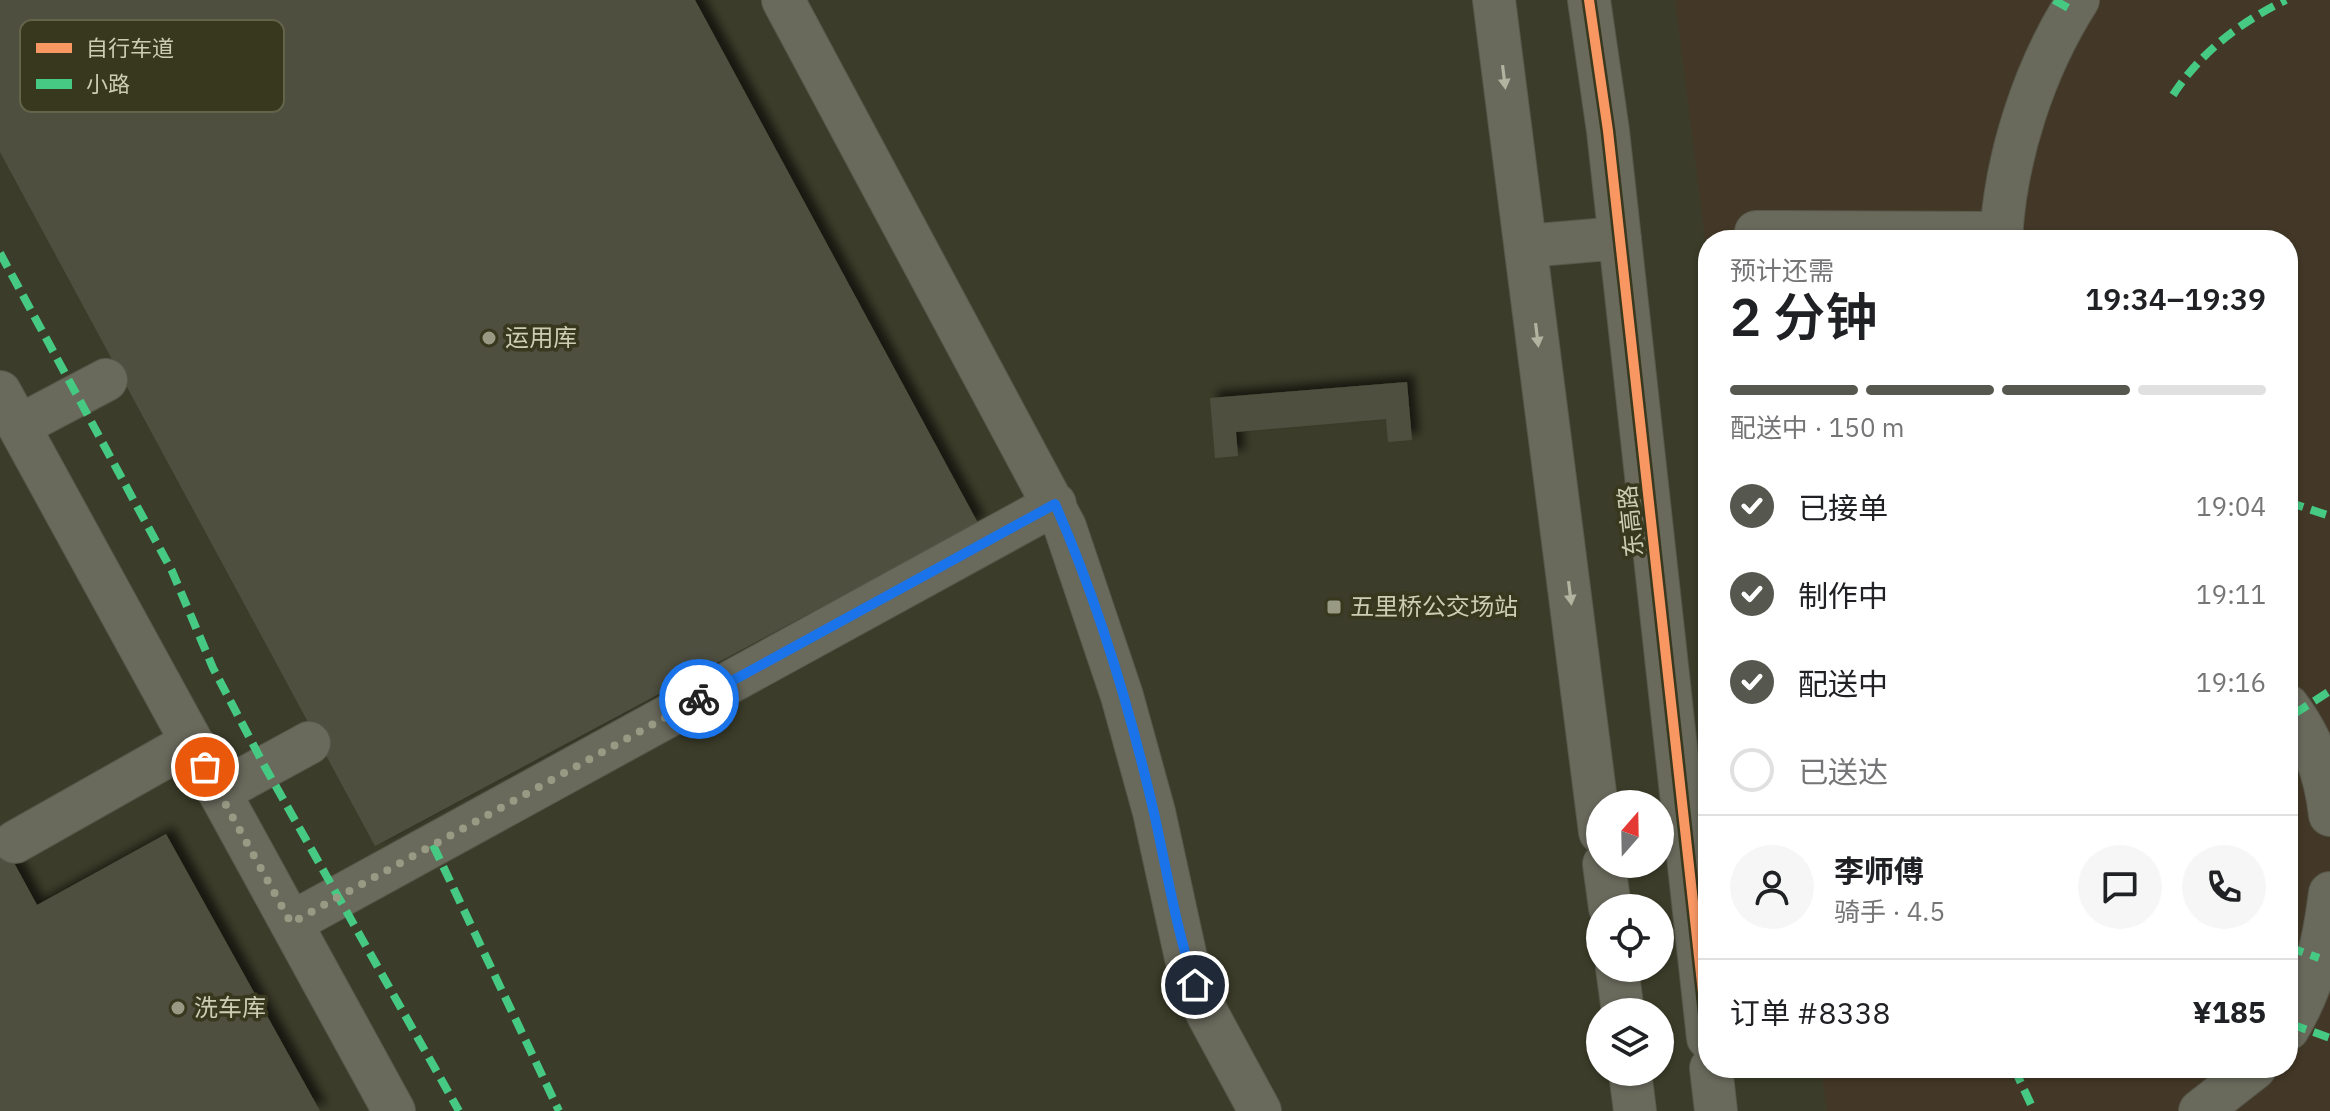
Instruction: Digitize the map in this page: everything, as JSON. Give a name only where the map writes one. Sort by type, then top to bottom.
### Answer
[{"type":"street","points":[[783,0],[1055,504],[1091,595],[1122,696],[1154,812],[1186,958],[1207,1013],[1260,1111]]},
{"type":"street","points":[[1494,0],[1595,790]]},
{"type":"street","name":"东高路","points":[[1589,0],[1620,238],[1698,947]]},
{"type":"street","points":[[2002,230],[2012,160],[2026,116],[2055,42],[2078,0]]},
{"type":"street","points":[[1526,246],[1620,238]]},
{"type":"street","points":[[106,380],[9,409],[394,1111]]},
{"type":"street","points":[[291,923],[1055,504]]},
{"type":"street","points":[[2298,722],[2321,769],[2330,815]]},
{"type":"street","points":[[15,842],[192,742]]},
{"type":"street","points":[[219,792],[309,743]]},
{"type":"street","points":[[2298,1009],[2319,958],[2330,893]]},
{"type":"street","points":[[1712,1078],[1716,1111]]},
{"type":"street","points":[[2200,1111],[2242,1078]]},
{"type":"street","points":[[1632,1086],[1635,1111]]},
{"type":"shaded area","points":[[1675,0],[2330,0],[2330,1111],[1827,1111],[1822,1078],[2298,1078],[2298,230],[1704,230]]},
{"type":"building","name":"运用库","points":[[0,0],[695,0],[978,523],[375,846],[0,152]]},
{"type":"building","points":[[1407,382],[1412,440],[1388,442],[1386,419],[1236,432],[1238,456],[1215,458],[1210,398]]},
{"type":"building","name":"洗车库","points":[[166,834],[320,1111],[0,1111],[0,837],[37,905]]},
{"type":"marked path","points":[[2054,0],[2072,10]]},
{"type":"marked path","points":[[2173,95],[2208,52],[2222,40],[2286,0]]},
{"type":"marked path","points":[[0,253],[172,571],[213,668],[265,767],[459,1111]]},
{"type":"marked path","points":[[2298,505],[2330,516]]},
{"type":"marked path","points":[[2298,711],[2330,691]]},
{"type":"marked path","points":[[433,845],[559,1111]]},
{"type":"marked path","points":[[2298,951],[2319,958]]},
{"type":"marked path","points":[[2298,1027],[2330,1038]]},
{"type":"marked path","points":[[2019,1078],[2034,1111]]},
{"type":"cycle path","points":[[1589,0],[1608,131],[1698,947]]},
{"type":"way so far","points":[[205,767],[291,923],[699,699]]},
{"type":"place","name":"运用库","points":[[489,338]]},
{"type":"place","name":"五里桥公交场站","points":[[1334,607]]},
{"type":"place","name":"洗车库","points":[[178,1008]]},
{"type":"route","points":[[699,699],[1055,504],[1091,595],[1122,696],[1154,812],[1171,904],[1195,985]]}]
